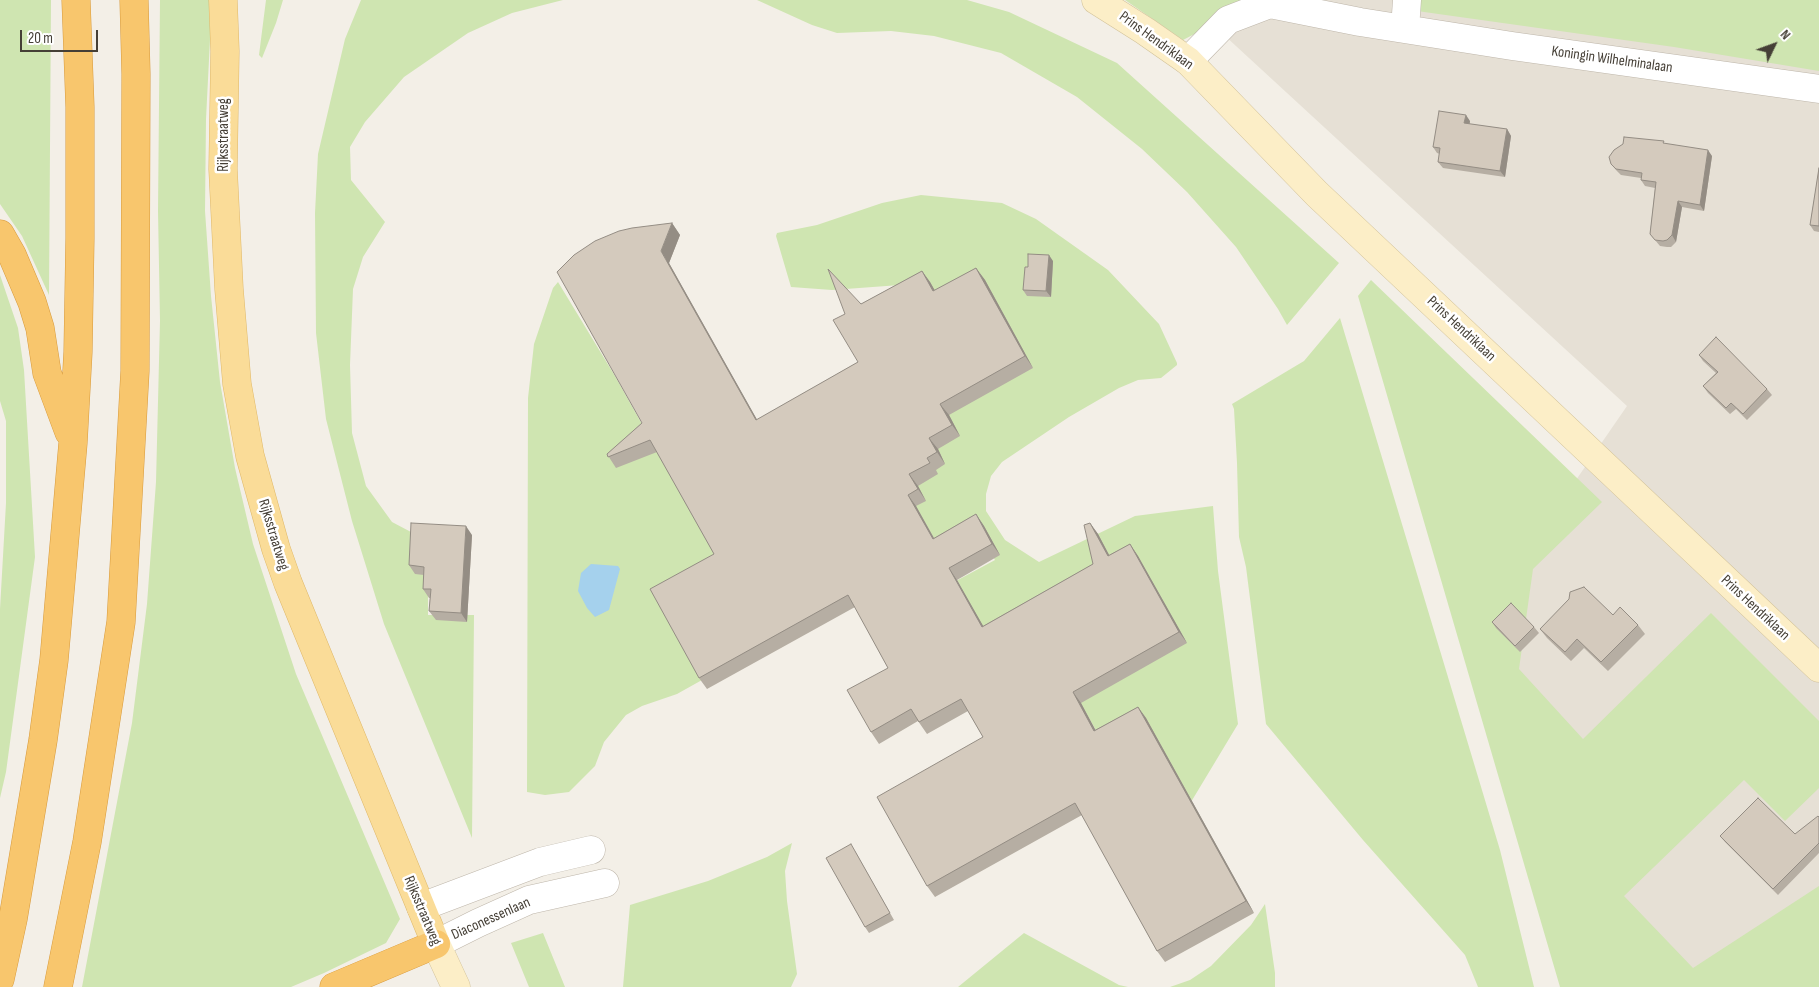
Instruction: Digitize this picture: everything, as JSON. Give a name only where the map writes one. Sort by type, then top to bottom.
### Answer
[{"type":"highway","points":[[0,979],[13,919],[44,740],[54,660],[73,443],[78,352],[80,238],[80,106],[76,0]]},
{"type":"highway","points":[[58,987],[87,842],[120,622],[135,371],[136,74],[134,0]]},
{"type":"highway","points":[[0,234],[12,255],[32,302],[41,336],[47,373],[73,443]]},
{"type":"highway","points":[[334,987],[436,944]]},
{"type":"main road","name":"Rijksstraatweg","points":[[223,0],[225,51],[223,169],[229,289],[237,384],[250,456],[276,549],[288,583],[436,944],[456,987]]},
{"type":"main road","name":"Rijksstraatweg","points":[[225,51],[243,0]]},
{"type":"main road","name":"Prins Hendriklaan","points":[[1096,0],[1146,31],[1188,61],[1317,194],[1819,668]]},
{"type":"street","points":[[1405,29],[1407,0]]},
{"type":"street","name":"Koningin Wilhelminalaan","points":[[1188,61],[1228,20],[1276,2],[1405,29],[1819,89]]},
{"type":"street","points":[[421,907],[540,862],[591,850]]},
{"type":"street","name":"Diaconessenlaan","points":[[436,944],[529,900],[605,883]]},
{"type":"shaded area","points":[[1186,0],[1819,0],[1819,987],[1656,987],[1482,651],[1496,596],[1627,406]]},
{"type":"green space","points":[[0,0],[51,0],[49,295],[22,236],[0,204]]},
{"type":"green space","points":[[160,0],[212,0],[206,119],[205,211],[220,382],[235,468],[253,544],[296,674],[400,919],[386,943],[291,987],[82,987],[132,723],[147,604],[156,482],[160,321],[158,211]]},
{"type":"green space","points":[[266,0],[283,0],[262,58],[259,55]]},
{"type":"green space","points":[[361,0],[563,0],[512,13],[468,33],[404,77],[365,122],[350,147],[351,180],[385,222],[363,257],[353,289],[350,365],[352,433],[366,486],[392,522],[428,541],[428,615],[474,615],[472,838],[384,624],[352,521],[326,419],[316,333],[315,213],[318,154],[345,39]]},
{"type":"green space","points":[[757,0],[967,0],[1009,12],[1117,63],[1339,263],[1287,325],[1236,247],[1187,192],[1142,149],[1077,97],[1001,53],[934,36],[891,31],[837,33],[812,25]]},
{"type":"green space","points":[[1125,0],[1266,0],[1223,19],[1183,40]]},
{"type":"green space","points":[[1418,0],[1819,0],[1819,71],[1674,47],[1417,11]]},
{"type":"green space","points":[[921,195],[1002,203],[1036,219],[1108,270],[1159,324],[1177,363],[1161,378],[1138,380],[1119,388],[1069,417],[1002,462],[991,476],[986,494],[986,511],[1005,540],[1039,562],[1135,516],[1213,506],[1218,571],[1238,724],[1191,802],[1103,743],[1080,702],[990,641],[956,581],[995,560],[977,531],[938,552],[875,538],[947,415],[939,304],[927,283],[832,290],[791,287],[776,236],[777,233],[817,225],[882,203]]},
{"type":"green space","points":[[0,275],[18,328],[24,370],[35,557],[6,772],[0,798],[0,609],[6,503],[6,421],[0,401]]},
{"type":"green space","points":[[1371,280],[1602,502],[1533,569],[1519,669],[1583,739],[1711,613],[1819,721],[1819,788],[1785,821],[1744,780],[1624,896],[1693,968],[1819,886],[1819,987],[1560,987],[1358,296]]},
{"type":"green space","points":[[558,282],[615,376],[699,526],[721,513],[702,680],[677,694],[642,706],[626,715],[604,742],[595,766],[569,792],[545,795],[527,792],[528,398],[534,344],[553,288]]},
{"type":"green space","points":[[1340,318],[1500,850],[1534,987],[1478,987],[1465,955],[1363,840],[1266,724],[1246,567],[1239,537],[1237,463],[1234,409],[1232,404],[1304,361]]},
{"type":"green space","points":[[792,843],[785,871],[797,974],[791,987],[623,987],[630,905],[708,881],[767,857]]},
{"type":"green space","points":[[1265,904],[1275,973],[1275,987],[1170,987],[1190,980],[1211,966],[1251,925]]},
{"type":"green space","points":[[543,933],[565,987],[529,987],[511,943]]},
{"type":"green space","points":[[1024,933],[1119,985],[1128,987],[958,987]]},
{"type":"water","points":[[591,564],[618,566],[620,569],[609,610],[595,617],[587,608],[578,591],[581,573]]},
{"type":"building","points":[[1439,111],[1466,115],[1464,123],[1507,129],[1500,171],[1438,162],[1440,148],[1433,147]]},
{"type":"building","points":[[1624,137],[1664,141],[1663,143],[1708,150],[1700,205],[1678,201],[1672,235],[1667,240],[1655,240],[1650,234],[1656,182],[1641,180],[1642,173],[1616,169],[1611,164],[1609,157],[1614,150],[1623,144]]},
{"type":"building","points":[[1819,168],[1819,226],[1810,225]]},
{"type":"building","points":[[672,223],[661,251],[756,420],[858,362],[833,320],[845,314],[828,269],[861,304],[922,271],[933,291],[976,268],[1025,356],[940,404],[952,425],[929,438],[937,452],[927,458],[930,463],[909,474],[918,489],[908,495],[933,539],[976,514],[992,544],[949,568],[982,627],[1093,564],[1084,525],[1090,523],[1108,556],[1130,544],[1179,632],[1073,692],[1094,731],[1138,707],[1246,901],[1157,951],[1075,803],[927,886],[877,797],[983,737],[961,699],[919,722],[911,709],[871,732],[847,690],[888,668],[848,595],[699,678],[650,589],[714,554],[650,440],[608,457],[607,454],[642,423],[557,272],[574,255],[595,241],[619,231]]},
{"type":"building","points":[[1028,254],[1049,255],[1046,291],[1023,290],[1025,267],[1028,267]]},
{"type":"building","points":[[1716,337],[1767,389],[1743,414],[1731,403],[1726,408],[1703,386],[1718,372],[1699,355]]},
{"type":"building","points":[[411,523],[466,526],[461,613],[429,611],[431,589],[423,589],[424,567],[409,565]]},
{"type":"building","points":[[1584,587],[1613,615],[1620,607],[1638,625],[1601,662],[1577,639],[1565,652],[1540,629],[1569,599],[1570,592]]},
{"type":"building","points":[[1511,603],[1534,627],[1515,646],[1492,622]]},
{"type":"building","points":[[1758,798],[1795,834],[1819,817],[1819,843],[1773,889],[1720,836]]},
{"type":"building","points":[[851,844],[890,913],[865,927],[826,858]]}]
